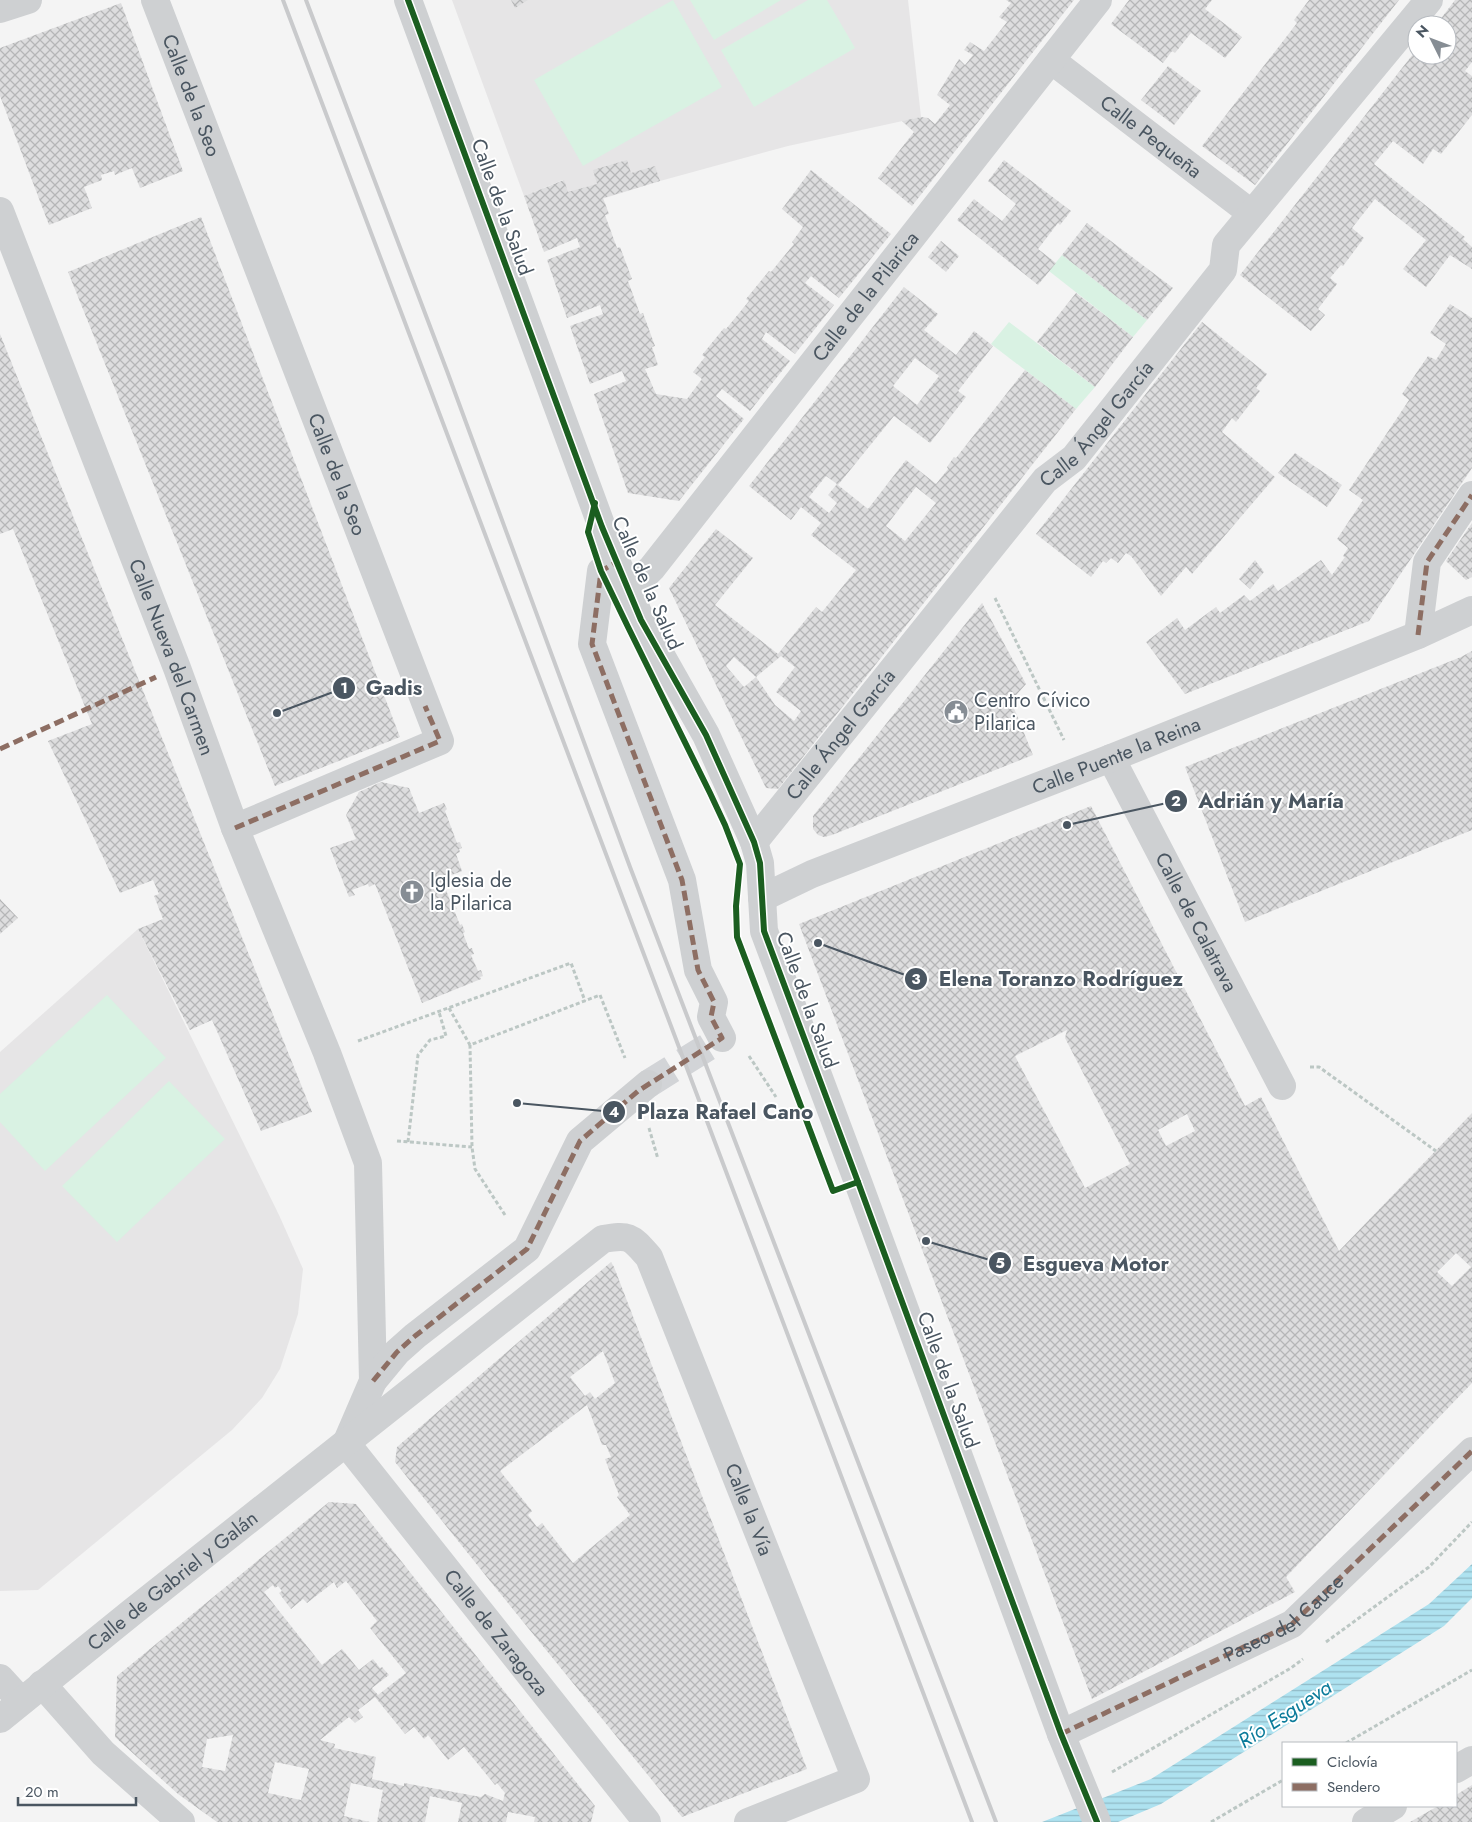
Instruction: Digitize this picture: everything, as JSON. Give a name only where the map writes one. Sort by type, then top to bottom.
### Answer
[{"type":"street","points":[[0,9],[28,0]]},
{"type":"street","name":"Calle de la Seo","points":[[155,0],[425,706],[440,740],[235,828]]},
{"type":"street","name":"Calle de la Salud","points":[[408,0],[602,527],[642,620],[706,735],[754,842],[760,863],[764,931],[1061,1734],[1097,1822]]},
{"type":"street","name":"Calle de la Pilarica","points":[[629,591],[652,568],[1098,0]]},
{"type":"street","name":"Calle Ángel García","points":[[754,842],[1045,480],[1074,458],[1223,270],[1226,245],[1429,0]]},
{"type":"street","name":"Calle Pequeña","points":[[1051,60],[1251,213]]},
{"type":"street","name":"Calle Nueva del Carmen","points":[[0,211],[170,650],[235,828],[327,1053],[368,1163],[373,1380]]},
{"type":"street","points":[[1418,635],[1427,562],[1472,495]]},
{"type":"street","name":"Calle de la Salud","points":[[617,562],[601,570],[592,644],[682,880],[698,970],[714,1002],[712,1017],[722,1038]]},
{"type":"street","name":"Calle Puente la Reina","points":[[762,898],[812,874],[1111,758],[1418,635],[1472,610]]},
{"type":"street","name":"Calle de Calatrava","points":[[1111,758],[1276,1074]]},
{"type":"street","points":[[346,1443],[373,1380],[397,1352],[415,1336],[527,1249],[580,1141],[648,1084]]},
{"type":"street","name":"Calle de Gabriel y Galán","points":[[0,1720],[42,1684],[603,1239],[622,1235],[636,1242]]},
{"type":"street","name":"Calle la Vía","points":[[636,1242],[649,1257],[856,1779],[748,1822]]},
{"type":"street","name":"Calle de Zaragoza","points":[[346,1443],[647,1822]]},
{"type":"street","name":"Paseo del Cauce","points":[[1061,1734],[1292,1624],[1472,1451]]},
{"type":"street","points":[[0,1678],[21,1702]]},
{"type":"street","points":[[42,1684],[103,1753],[181,1822]]},
{"type":"street","points":[[1457,1768],[1472,1760]]},
{"type":"street","points":[[1366,1822],[1391,1807]]},
{"type":"path","points":[[977,564],[1065,742]]},
{"type":"path","points":[[383,1032],[570,963],[585,1001]]},
{"type":"path","points":[[470,1045],[600,995],[624,1055]]},
{"type":"path","points":[[449,1008],[470,1045],[472,1147],[475,1169],[527,1249]]},
{"type":"path","points":[[408,1142],[418,1056],[430,1040],[446,1036],[439,1012]]},
{"type":"path","points":[[1276,1074],[1319,1067],[1436,1151]]},
{"type":"path","points":[[388,1141],[472,1147]]},
{"type":"path","points":[[1348,1742],[1472,1670]]},
{"type":"path","points":[[1211,1822],[1282,1781]]},
{"type":"shaded area","points":[[452,0],[908,0],[921,117],[788,146],[660,181],[573,208],[563,180],[524,196]]},
{"type":"shaded area","points":[[138,929],[279,1215],[303,1269],[298,1314],[280,1369],[262,1398],[232,1430],[38,1590],[0,1591],[0,1052]]},
{"type":"green space","points":[[673,0],[722,87],[583,166],[534,80]]},
{"type":"green space","points":[[690,0],[781,0],[714,40]]},
{"type":"green space","points":[[808,0],[827,0],[855,48],[754,107],[721,50]]},
{"type":"green space","points":[[1062,255],[1147,320],[1133,337],[1049,271]]},
{"type":"green space","points":[[1009,322],[1095,387],[1076,409],[991,344]]},
{"type":"green space","points":[[107,995],[166,1058],[45,1171],[0,1122],[0,1094]]},
{"type":"green space","points":[[169,1081],[225,1139],[117,1242],[62,1186]]},
{"type":"water","name":"Río Esgueva","points":[[1472,1564],[1472,1598],[1444,1626],[1161,1804],[1118,1822],[1042,1822],[1151,1779],[1429,1604]]},
{"type":"building","points":[[511,0],[528,0],[515,8]]},
{"type":"building","points":[[1006,0],[1074,0],[912,206],[878,178],[914,132],[902,121],[921,117],[928,118],[935,124],[950,105],[937,95],[959,59],[965,65],[973,55],[964,50],[970,42],[984,51],[1007,22],[999,17],[1011,3]]},
{"type":"building","points":[[1129,0],[1212,0],[1205,9],[1242,37],[1225,58],[1191,33],[1175,53],[1172,51],[1163,63],[1111,24]]},
{"type":"building","points":[[1309,0],[1399,0],[1255,185],[1202,146],[1297,23],[1294,20]]},
{"type":"building","points":[[1455,0],[1472,0],[1472,62],[1465,71],[1472,76],[1472,115],[1441,154],[1433,149],[1423,164],[1393,141],[1374,164],[1465,237],[1463,239],[1472,247],[1472,269],[1450,255],[1426,287],[1403,269],[1426,240],[1375,199],[1352,228],[1364,238],[1343,266],[1341,265],[1330,278],[1337,284],[1318,309],[1325,315],[1311,331],[1240,275],[1407,62],[1407,65],[1457,65],[1457,15],[1444,15]]},
{"type":"building","points":[[121,3],[183,171],[140,188],[132,168],[115,175],[114,171],[101,175],[102,180],[84,187],[92,208],[49,225],[0,96],[0,48]]},
{"type":"building","points":[[1168,66],[1201,91],[1174,125],[1141,100]]},
{"type":"building","points":[[627,160],[631,173],[655,166],[660,181],[603,198],[609,214],[605,215],[617,248],[620,247],[632,279],[628,281],[640,314],[643,313],[655,346],[652,347],[658,365],[645,369],[656,394],[687,399],[702,379],[693,372],[705,357],[702,355],[749,301],[746,299],[769,271],[771,272],[794,244],[792,242],[803,227],[782,209],[811,170],[891,234],[839,298],[811,276],[805,283],[834,305],[795,354],[766,332],[762,339],[790,361],[750,411],[722,389],[716,396],[744,419],[679,501],[628,493],[594,394],[626,381],[622,371],[590,384],[570,326],[603,314],[600,305],[567,318],[547,260],[580,247],[577,238],[544,252],[524,196],[564,180],[568,192],[597,184],[593,170]]},
{"type":"building","points":[[1004,160],[1071,211],[1060,225],[1058,223],[1038,249],[1056,263],[1038,285],[957,220],[974,199],[1002,221],[1016,204],[988,181]]},
{"type":"building","points":[[201,217],[400,737],[275,786],[68,272]]},
{"type":"building","points":[[1087,223],[1173,288],[1147,320],[1062,255]]},
{"type":"building","points":[[941,241],[959,256],[946,272],[928,257]]},
{"type":"building","points":[[904,287],[938,314],[924,330],[956,355],[974,331],[993,346],[958,391],[966,397],[930,443],[894,416],[838,485],[868,509],[906,460],[936,484],[948,469],[947,467],[954,457],[956,458],[1025,370],[1076,409],[778,789],[766,788],[669,588],[716,529],[753,558],[715,605],[778,654],[816,607],[822,612],[856,570],[811,535],[821,523],[801,507],[791,520],[749,486]],"holes":[[[915,358],[939,376],[917,405],[893,386]],[[826,476],[837,484],[828,495],[837,503],[829,513],[809,497]],[[916,487],[936,503],[905,541],[886,526]],[[781,656],[795,667],[776,692],[801,711],[794,721],[775,705],[756,677]],[[734,657],[756,677],[744,687],[726,666]]]},
{"type":"building","points":[[1076,293],[1133,337],[1095,387],[1037,342]]},
{"type":"building","points":[[1450,304],[1472,318],[1472,468],[1369,621],[1185,694],[1146,642],[1177,618],[1185,630],[1216,607],[1220,613],[1244,595],[1250,601],[1273,584],[1278,591],[1321,560],[1332,575],[1345,557],[1343,556],[1348,548],[1337,539],[1363,500],[1349,490],[1409,400],[1402,394],[1428,356],[1436,360],[1446,344],[1430,333]]},
{"type":"building","points":[[1202,322],[1267,374],[1256,388],[1260,391],[1236,422],[1232,418],[1222,432],[1275,477],[1192,574],[1186,567],[1161,596],[1131,556],[1126,553],[1118,563],[1111,558],[1106,563],[1103,561],[1091,577],[1036,534]]},
{"type":"building","points":[[0,334],[312,1112],[261,1131],[212,1020],[190,1030],[138,929],[163,919],[154,896],[159,894],[153,880],[120,893],[48,741],[92,724],[13,529],[0,534]]},
{"type":"building","points":[[1295,453],[1342,485],[1327,507],[1278,473]]},
{"type":"building","points":[[1472,523],[1472,577],[1466,580],[1446,561]]},
{"type":"building","points":[[1255,560],[1264,572],[1250,589],[1239,579]]},
{"type":"building","name":"Centro Cívico Pilarica","points":[[982,603],[1026,684],[1011,701],[1033,755],[832,835],[824,837],[818,835],[813,829],[813,816]]},
{"type":"building","points":[[1472,651],[1472,830],[1245,922],[1185,767]]},
{"type":"building","name":"Iglesia de la Pilarica","points":[[381,782],[409,788],[419,813],[444,803],[447,809],[445,811],[457,843],[460,842],[462,848],[456,854],[462,871],[441,879],[442,881],[445,880],[447,887],[445,887],[451,903],[453,902],[457,909],[454,910],[460,925],[462,924],[469,949],[472,948],[474,954],[471,955],[478,971],[481,970],[483,976],[480,977],[481,979],[422,1003],[375,884],[369,887],[368,884],[352,890],[355,895],[349,897],[330,848],[356,839],[346,815],[359,792]]},
{"type":"building","points":[[1091,806],[1245,1106],[1261,1097],[1339,1251],[1472,1113],[1472,1383],[1286,1577],[1295,1592],[1092,1699],[799,924]],"holes":[[[1067,1030],[1065,1038],[1130,1164],[1085,1188],[1015,1056]],[[1187,1114],[1195,1131],[1166,1146],[1158,1130]],[[1456,1253],[1471,1267],[1452,1286],[1437,1272]]]},
{"type":"building","points":[[0,899],[18,918],[0,934]]},
{"type":"building","points":[[611,1262],[807,1769],[682,1817],[395,1462],[397,1447]],"holes":[[[603,1351],[615,1383],[595,1399],[590,1392],[585,1396],[570,1377]],[[587,1405],[602,1445],[606,1445],[611,1457],[605,1459],[619,1495],[617,1497],[630,1515],[573,1563],[542,1523],[537,1527],[528,1515],[532,1511],[500,1471]]]},
{"type":"building","points":[[329,1502],[356,1504],[595,1806],[591,1822],[534,1822],[535,1817],[508,1812],[506,1822],[458,1822],[462,1803],[430,1796],[425,1822],[377,1822],[383,1790],[351,1783],[344,1816],[370,1822],[217,1822],[178,1794],[115,1737],[117,1676]],"holes":[[[346,1581],[377,1621],[370,1628],[406,1673],[378,1695],[372,1688],[389,1675],[382,1667],[380,1668],[373,1659],[359,1670],[342,1649],[322,1665],[264,1592],[273,1585],[275,1588],[278,1586],[282,1591],[279,1593],[291,1609],[303,1599],[307,1603],[334,1582],[337,1588]],[[375,1697],[405,1734],[414,1727],[424,1739],[428,1735],[448,1760],[464,1747],[495,1785],[497,1783],[505,1793],[503,1801],[485,1794],[481,1797],[404,1783],[404,1786],[372,1779],[376,1757],[334,1748],[335,1744],[320,1740],[349,1717],[355,1723],[363,1717],[358,1710]],[[233,1735],[225,1771],[202,1767],[207,1739]],[[275,1762],[309,1769],[301,1800],[268,1793]]]},
{"type":"building","points":[[1472,1785],[1472,1822],[1410,1822],[1436,1807],[1457,1807],[1457,1794]]},
{"type":"tunnel","points":[[648,1084],[722,1038]]},
{"type":"railway","points":[[283,0],[972,1822]]},
{"type":"railway","points":[[306,0],[447,371],[630,867],[996,1822]]},
{"type":"marked path","points":[[1418,635],[1427,562],[1472,495]]},
{"type":"marked path","points":[[373,1381],[397,1352],[415,1336],[527,1249],[580,1141],[638,1091],[722,1038],[711,1017],[714,1002],[698,970],[682,880],[592,644],[601,571],[617,562]]},
{"type":"marked path","points":[[0,749],[156,677]]},
{"type":"marked path","points":[[235,828],[440,741],[425,706]]},
{"type":"marked path","points":[[1061,1734],[1292,1624],[1472,1451]]},
{"type":"cycle path","points":[[408,0],[602,527],[641,620],[706,735],[754,842],[760,863],[764,931],[1061,1734],[1097,1822]]},
{"type":"cycle path","points":[[595,503],[588,532],[601,571],[710,793],[740,864],[736,906],[737,937],[833,1191],[858,1182]]},
{"type":"place","name":"Centro Cívico Pilarica","points":[[956,712]]},
{"type":"place","name":"Gadis","points":[[277,713]]},
{"type":"place","name":"Adrián y María","points":[[1067,825]]},
{"type":"place","name":"Iglesia de la Pilarica","points":[[412,892]]},
{"type":"place","name":"Elena Toranzo Rodríguez","points":[[818,943]]},
{"type":"place","name":"Plaza Rafael Cano","points":[[517,1103]]},
{"type":"place","name":"Esgueva Motor","points":[[926,1241]]}]
